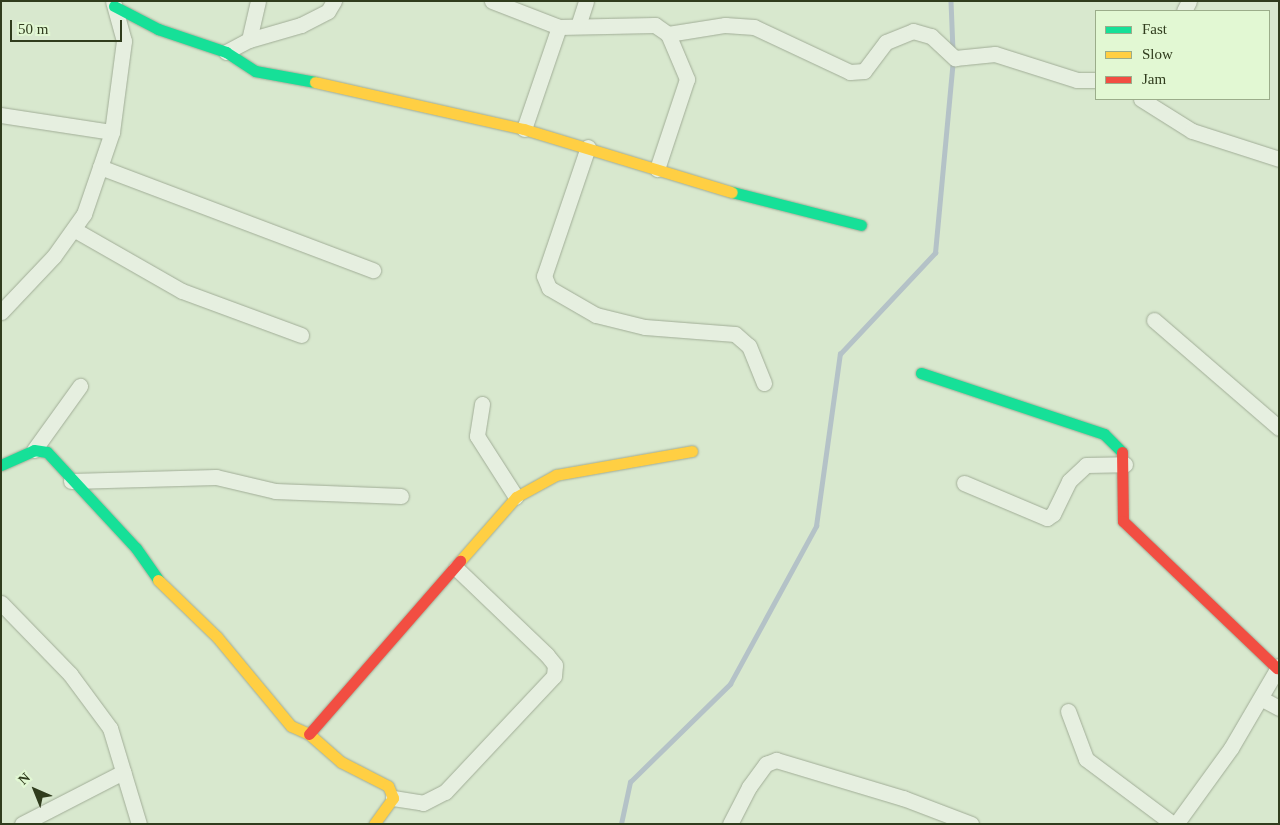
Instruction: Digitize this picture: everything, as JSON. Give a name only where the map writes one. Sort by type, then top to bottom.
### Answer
[{"type":"street","points":[[134,18],[137,1]]},
{"type":"street","points":[[249,40],[258,1]]},
{"type":"street","points":[[226,52],[249,40],[301,25],[328,12],[334,1]]},
{"type":"street","points":[[492,1],[559,27],[655,25],[668,34],[687,79],[657,170]]},
{"type":"street","points":[[578,26],[586,1]]},
{"type":"street","points":[[114,4],[134,18],[226,52],[255,71],[378,93],[524,128],[657,170],[861,225]]},
{"type":"street","points":[[1,312],[75,230],[100,167],[112,132],[124,41],[114,4]]},
{"type":"street","points":[[668,34],[725,25],[754,27],[850,72],[864,71],[886,42],[913,31],[931,36],[955,58],[995,54],[1077,80],[1095,80]]},
{"type":"street","points":[[524,128],[559,27]]},
{"type":"street","points":[[1143,100],[1192,132],[1279,159]]},
{"type":"street","points":[[1,115],[112,132]]},
{"type":"street","points":[[588,147],[544,276],[549,288],[604,317],[645,327],[735,334],[750,346],[764,383]]},
{"type":"street","points":[[100,167],[373,270]]},
{"type":"street","points":[[75,230],[182,291],[301,335]]},
{"type":"street","points":[[1154,320],[1279,428]]},
{"type":"street","points":[[920,373],[1104,434],[1120,447],[1125,464],[1119,493],[1124,521],[1278,667],[1262,699],[1174,824],[1086,759],[1068,711]]},
{"type":"street","points":[[1,465],[34,450],[80,386]]},
{"type":"street","points":[[482,404],[476,436],[516,497]]},
{"type":"street","points":[[34,450],[47,452],[71,481],[136,548],[161,584],[218,637],[275,709],[292,726],[309,734],[341,762],[388,786],[393,798]]},
{"type":"street","points":[[309,734],[456,568],[516,497],[556,474],[692,451]]},
{"type":"street","points":[[964,483],[1047,518],[1053,514],[1069,481],[1086,465],[1125,464]]},
{"type":"street","points":[[71,481],[169,482],[216,476],[275,491],[401,496]]},
{"type":"street","points":[[393,798],[423,803],[445,792],[554,676],[555,665],[547,655],[456,568]]},
{"type":"street","points":[[1,603],[70,674],[110,728],[139,824]]},
{"type":"street","points":[[1262,699],[1279,708]]},
{"type":"street","points":[[730,824],[749,787],[766,764],[776,760],[903,798],[971,824]]},
{"type":"street","points":[[22,824],[123,772]]},
{"type":"street","points":[[374,824],[393,798]]},
{"type":"waterway","points":[[951,1],[953,50]]},
{"type":"waterway","points":[[621,824],[630,782],[730,684],[816,526],[840,354],[935,253],[953,60]]},
{"type":"traffic: fast","points":[[114,6],[158,29],[226,52],[255,71],[315,82]]},
{"type":"traffic: fast","points":[[732,192],[861,225]]},
{"type":"traffic: fast","points":[[921,373],[1104,434],[1122,452]]},
{"type":"traffic: fast","points":[[1,465],[34,450],[47,452],[136,548],[158,580]]},
{"type":"traffic: slow","points":[[315,82],[524,129],[732,192]]},
{"type":"traffic: slow","points":[[460,561],[516,497],[556,475],[692,451]]},
{"type":"traffic: slow","points":[[158,580],[217,637],[291,726],[309,734],[341,762],[388,786],[393,798],[374,824]]},
{"type":"traffic: jam","points":[[1122,452],[1123,521],[1277,668]]},
{"type":"traffic: jam","points":[[309,734],[460,561]]}]
